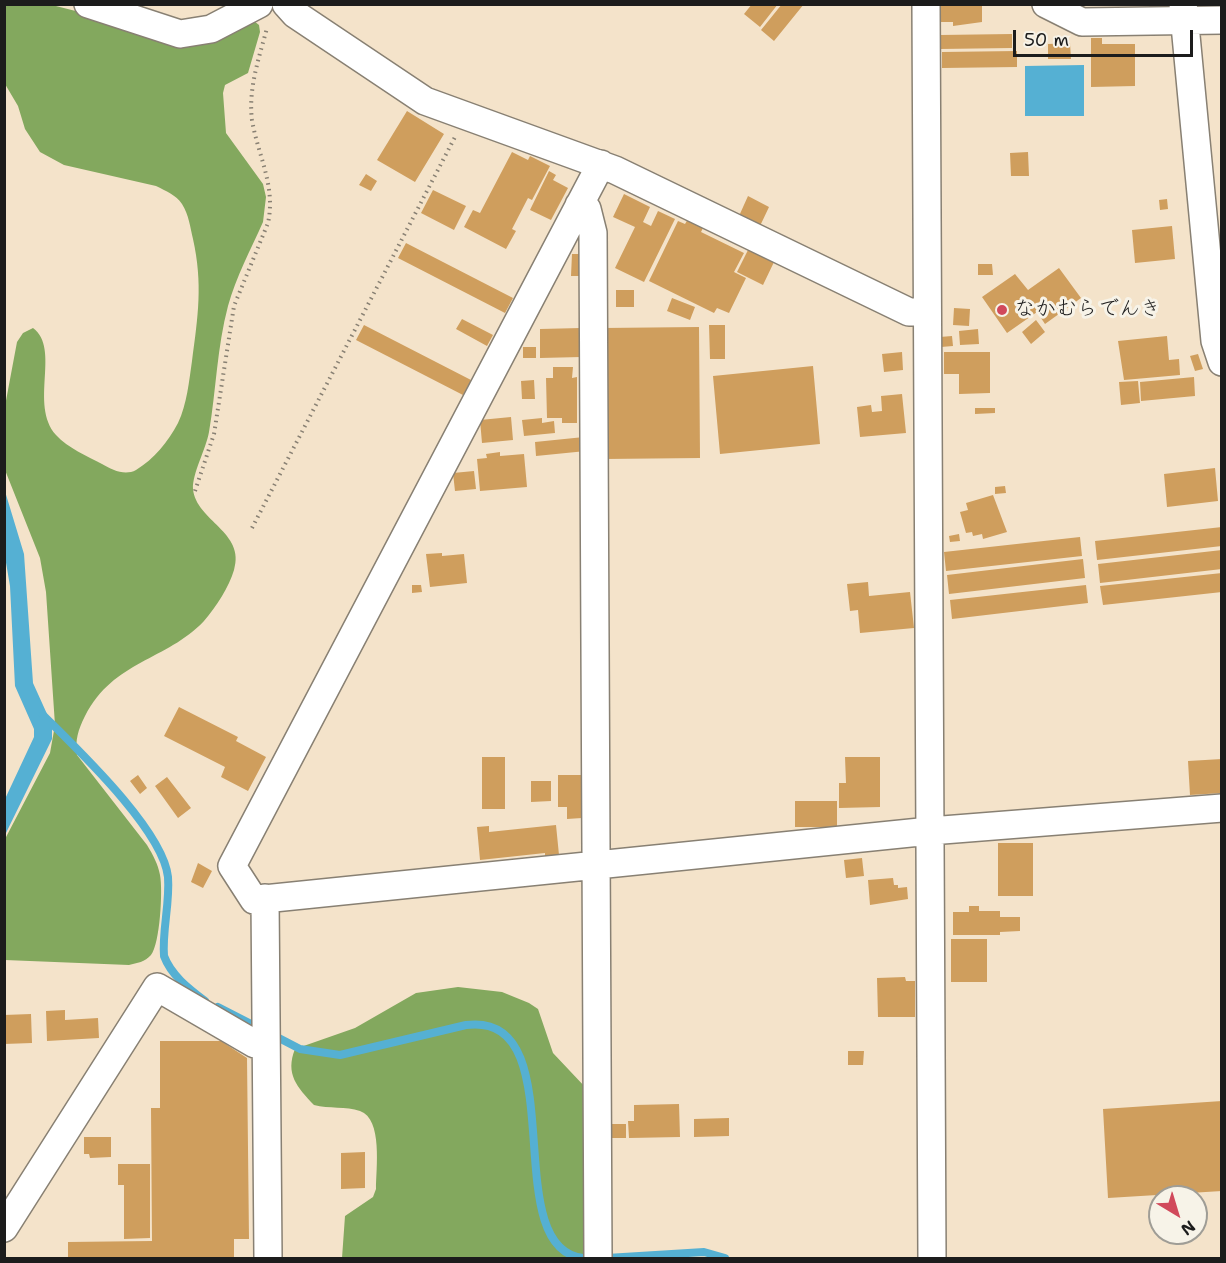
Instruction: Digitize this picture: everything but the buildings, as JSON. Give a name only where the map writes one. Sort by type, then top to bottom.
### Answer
[{"type":"street","points":[[88,4],[180,34],[211,29],[263,15]]},
{"type":"street","points":[[285,4],[295,14],[425,100],[601,164],[909,312],[927,312]]},
{"type":"street","points":[[926,4],[932,1258]]},
{"type":"street","points":[[1046,4],[1082,21],[1184,12],[1221,20]]},
{"type":"street","points":[[1184,12],[1215,341],[1221,362]]},
{"type":"street","points":[[601,164],[232,866],[254,900],[930,831],[1221,808]]},
{"type":"street","points":[[579,205],[587,209],[593,233],[598,1258]]},
{"type":"street","points":[[265,898],[268,1258]]},
{"type":"street","points":[[4,1228],[157,987],[255,1044],[266,1044]]},
{"type":"path","points":[[195,491],[214,434],[234,306],[268,224],[271,210],[270,183],[252,117],[263,15]]},
{"type":"path","points":[[252,528],[457,133],[464,114]]},
{"type":"green space","points":[[5,5],[52,5],[107,19],[162,39],[254,21],[259,25],[260,32],[248,73],[225,85],[223,93],[226,133],[263,184],[266,197],[263,222],[239,274],[228,306],[221,337],[209,432],[193,483],[196,500],[202,510],[227,536],[233,546],[236,557],[234,570],[222,597],[204,621],[173,645],[125,672],[97,697],[85,716],[77,740],[77,755],[147,845],[159,871],[161,904],[157,940],[151,955],[141,962],[129,965],[5,960],[5,839],[50,753],[55,725],[46,592],[40,558],[5,470],[5,406],[17,342],[23,333],[33,328],[41,337],[45,349],[45,408],[48,422],[56,435],[72,448],[114,470],[132,472],[143,466],[170,437],[186,400],[198,314],[199,286],[196,255],[186,212],[180,201],[170,194],[156,186],[64,165],[40,152],[25,129],[18,106],[5,84]]},
{"type":"green space","points":[[458,987],[502,992],[538,1009],[553,1053],[586,1088],[586,1253],[580,1258],[342,1258],[345,1216],[373,1197],[376,1189],[375,1134],[367,1116],[360,1111],[314,1105],[294,1080],[291,1066],[295,1049],[355,1028],[416,993]]},
{"type":"water","points":[[1084,65],[1084,116],[1025,116],[1025,66]]},
{"type":"water","points":[[4,488],[24,554],[33,683],[52,725],[52,739],[5,835],[5,799],[34,737],[34,729],[15,686],[10,586],[4,551]]},
{"type":"waterway","points":[[43,715],[116,791],[135,814],[163,858],[168,877],[164,956],[186,986],[205,1001]]},
{"type":"waterway","points":[[218,1007],[257,1027]]},
{"type":"waterway","points":[[275,1036],[300,1049],[340,1055],[466,1025],[499,1031],[519,1054],[529,1090],[543,1215],[557,1245],[583,1258]]},
{"type":"waterway","points":[[607,1258],[704,1252],[725,1258]]},
{"type":"place","name":"なかむらでんき","points":[[1002,310]]}]
